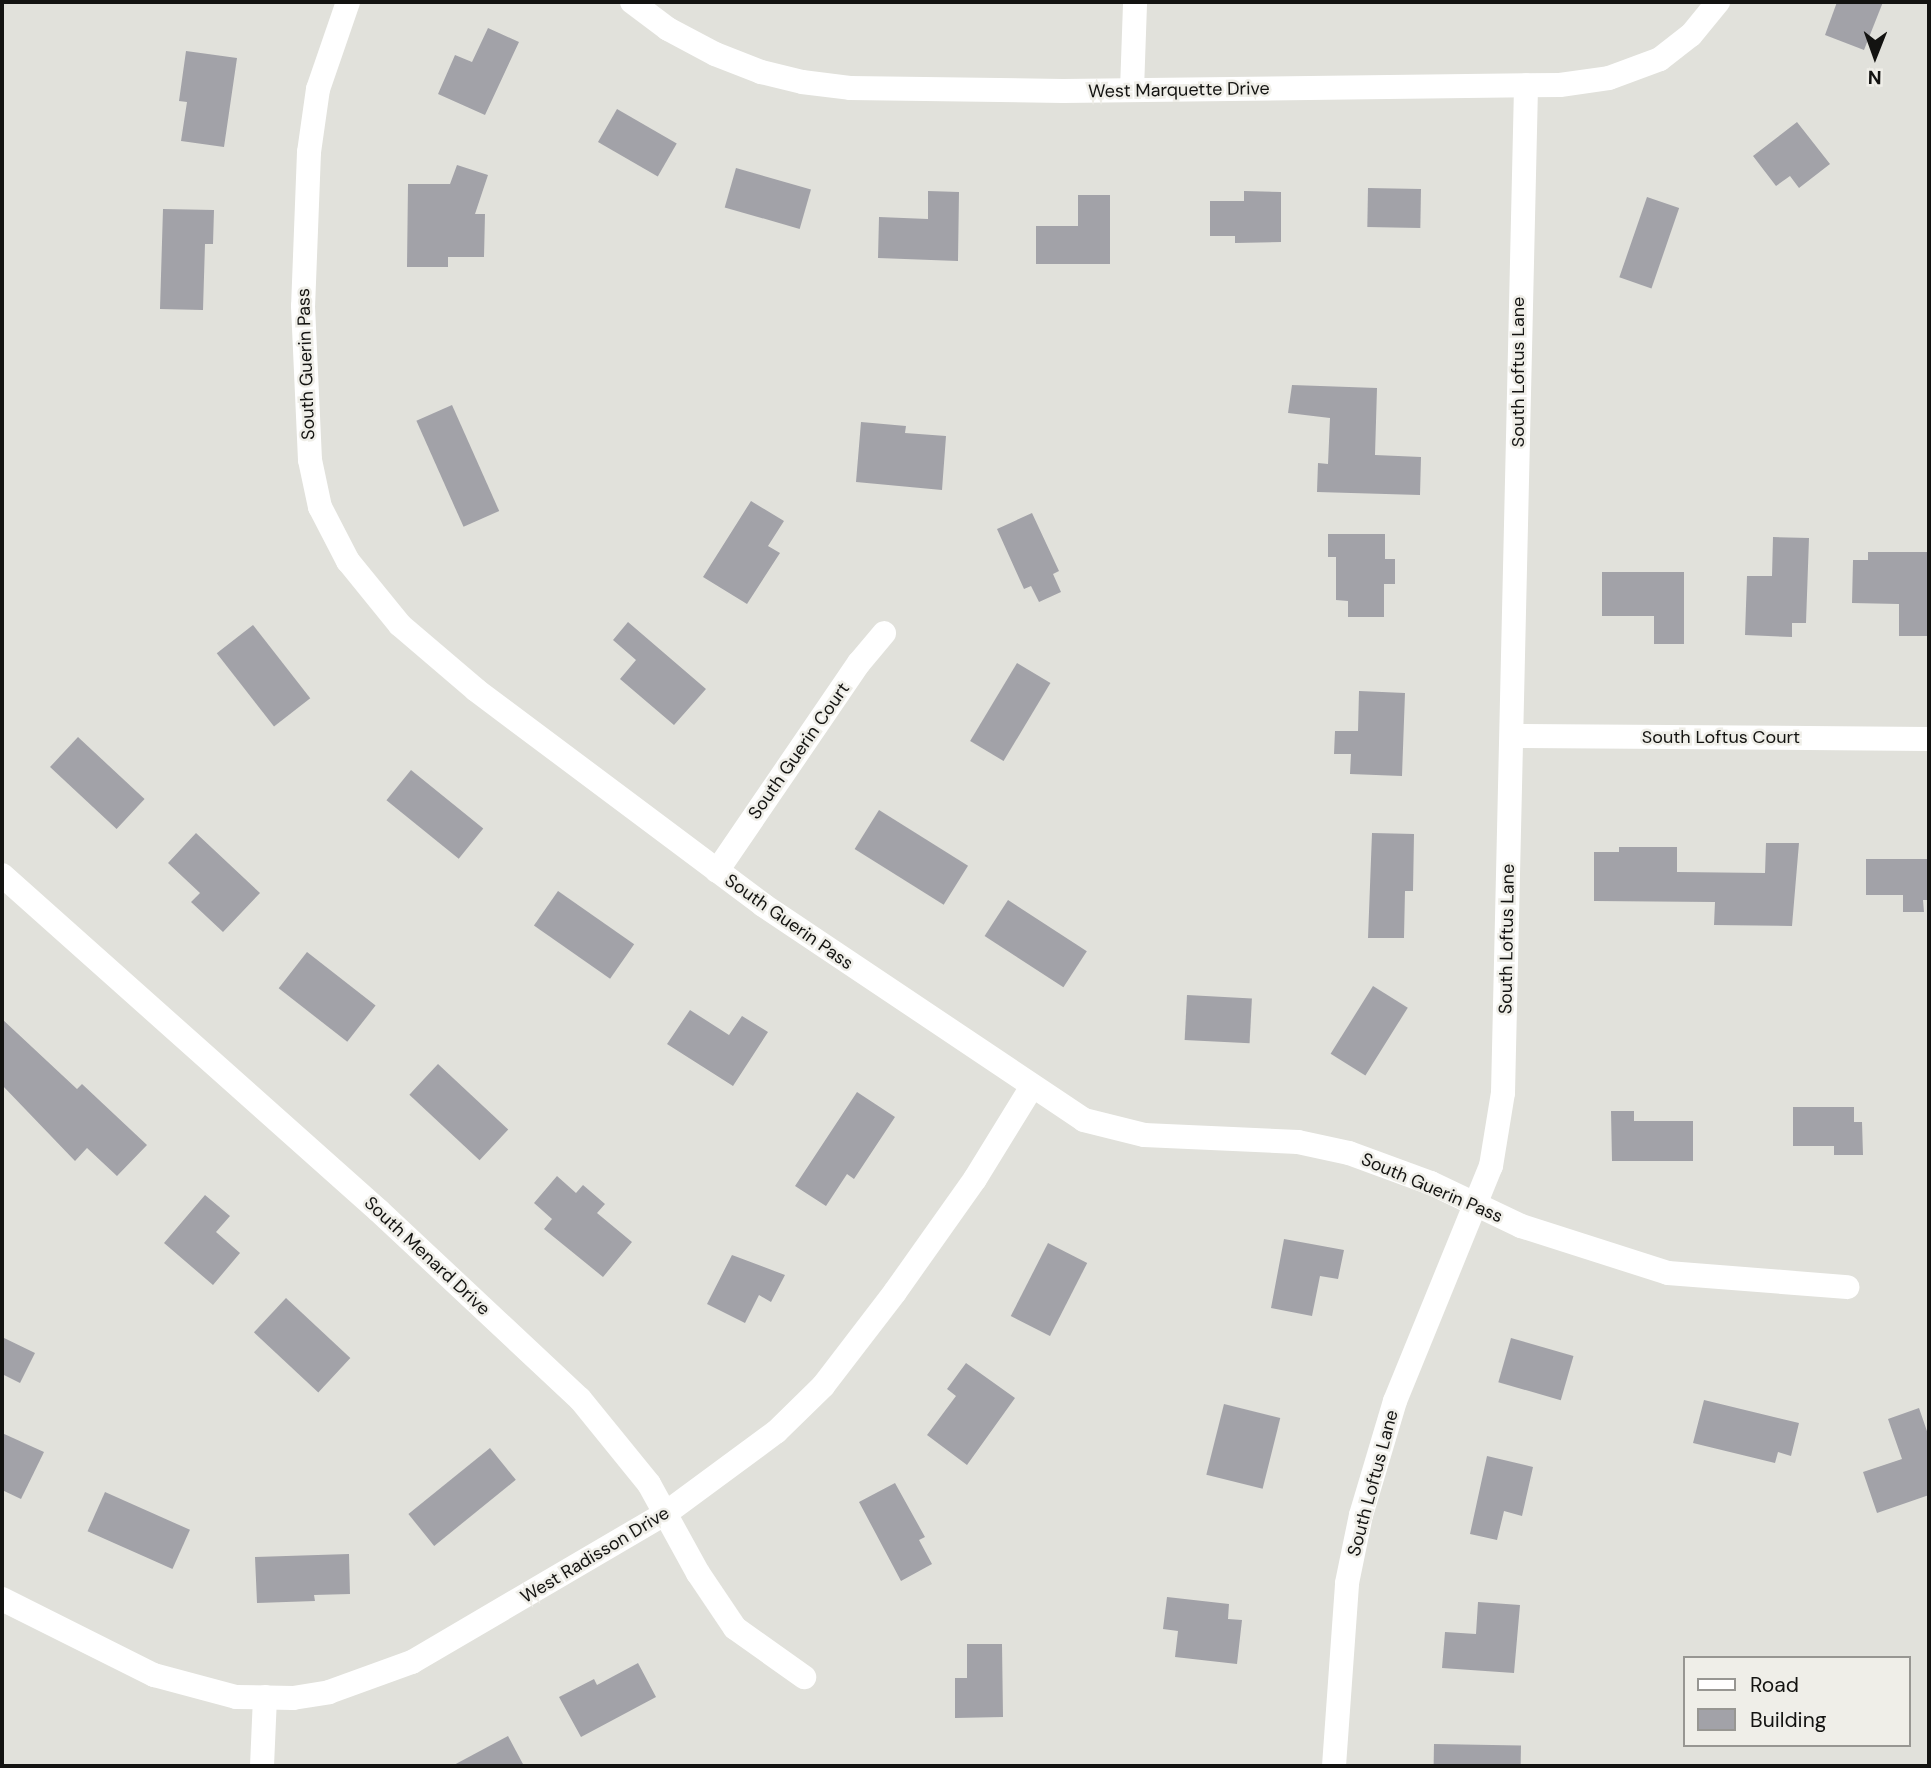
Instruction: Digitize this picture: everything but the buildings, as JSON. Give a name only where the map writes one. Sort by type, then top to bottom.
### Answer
[{"type":"street","name":"South Guerin Pass","points":[[348,2],[318,89],[305,216],[305,411],[320,507],[348,561],[400,625],[497,706],[717,871],[1031,1088],[1084,1121],[1112,1130],[1298,1142],[1349,1153],[1431,1183],[1475,1205],[1603,1255],[1668,1273],[1847,1287]]},
{"type":"street","name":"West Marquette Drive","points":[[632,2],[667,29],[715,54],[761,72],[802,82],[850,88],[1132,90],[1526,85],[1609,78],[1660,59],[1691,35],[1718,2]]},
{"type":"street","points":[[1132,90],[1135,2]]},
{"type":"street","name":"South Loftus Lane","points":[[1334,1766],[1347,1583],[1361,1515],[1395,1401],[1491,1166],[1503,1093],[1526,85]]},
{"type":"street","name":"South Guerin Court","points":[[717,871],[859,663],[884,633]]},
{"type":"street","name":"South Loftus Court","points":[[1512,736],[1929,739]]},
{"type":"street","name":"South Menard Drive","points":[[2,875],[379,1211],[580,1399],[626,1452],[735,1628],[804,1677]]},
{"type":"street","name":"West Radisson Drive","points":[[2,1598],[154,1675],[236,1697],[330,1692],[412,1662],[666,1513],[734,1467],[823,1387],[975,1179],[1031,1088]]},
{"type":"street","points":[[262,1766],[265,1697]]}]
